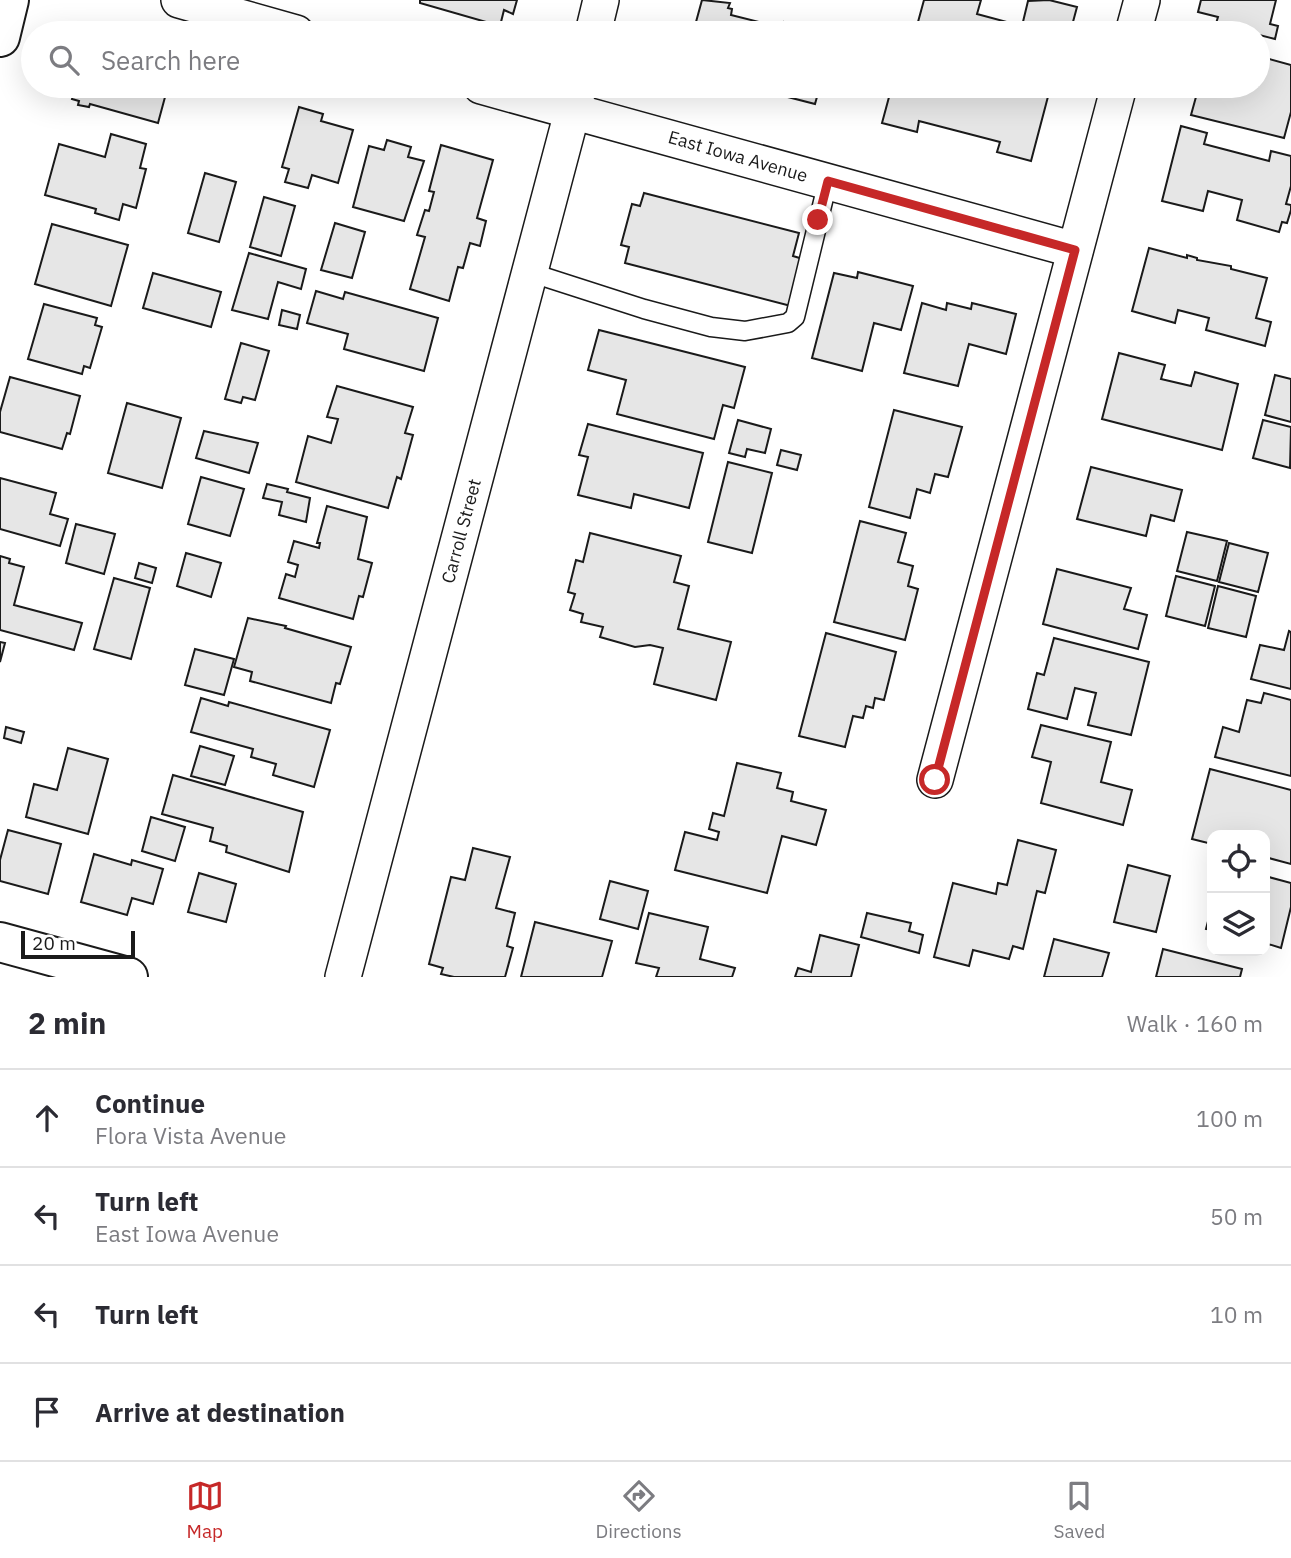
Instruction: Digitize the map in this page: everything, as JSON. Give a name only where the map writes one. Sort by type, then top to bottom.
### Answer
[{"type":"street","points":[[0,37],[9,0]]},
{"type":"street","points":[[179,0],[253,21]]},
{"type":"street","points":[[596,21],[601,0]]},
{"type":"street","points":[[1136,21],[1142,0]]},
{"type":"street","name":"East Iowa Avenue","points":[[575,98],[828,181],[1075,250]]},
{"type":"street","name":"Carroll Street","points":[[343,977],[575,98]]},
{"type":"street","points":[[935,780],[1116,98]]},
{"type":"street","points":[[0,942],[128,977]]},
{"type":"lane","points":[[529,272],[643,309],[711,327],[745,331],[788,323],[795,317],[828,181]]},
{"type":"building","points":[[420,0],[517,0],[513,14],[504,10],[501,21],[483,21],[420,3]]},
{"type":"building","points":[[702,0],[730,3],[728,8],[732,9],[731,15],[755,21],[696,21]]},
{"type":"building","points":[[924,0],[981,0],[977,14],[1003,21],[918,21]]},
{"type":"building","points":[[1049,0],[1077,7],[1073,21],[1023,21],[1028,1]]},
{"type":"building","points":[[1201,0],[1276,0],[1270,24],[1270,21],[1217,21],[1218,17],[1198,12]]},
{"type":"building","points":[[1270,24],[1278,26],[1275,39],[1270,38]]},
{"type":"building","points":[[1270,59],[1291,65],[1291,112],[1284,138],[1191,115],[1196,98],[1270,98]]},
{"type":"building","points":[[165,98],[158,123],[90,104],[89,107],[78,105],[79,101],[72,99]]},
{"type":"building","points":[[792,98],[817,98],[815,104]]},
{"type":"building","points":[[889,98],[1048,98],[1031,161],[997,152],[1000,142],[919,121],[917,132],[882,123]]},
{"type":"building","points":[[299,107],[323,114],[321,121],[353,130],[338,183],[312,175],[308,188],[285,182],[289,169],[282,167]]},
{"type":"building","points":[[1181,126],[1207,133],[1204,144],[1269,161],[1271,151],[1291,156],[1291,186],[1286,204],[1291,205],[1291,210],[1287,223],[1282,222],[1279,232],[1237,220],[1242,200],[1208,191],[1203,211],[1162,201]]},
{"type":"building","points":[[111,134],[146,144],[140,168],[146,169],[136,208],[123,204],[119,220],[95,213],[96,209],[45,195],[59,144],[105,157]]},
{"type":"building","points":[[387,140],[411,147],[408,157],[424,161],[404,221],[353,207],[369,146],[384,150]]},
{"type":"building","points":[[441,145],[493,160],[477,218],[486,221],[480,246],[470,243],[463,268],[458,267],[449,301],[410,289],[425,237],[417,235],[425,210],[429,211],[434,192],[429,191]]},
{"type":"building","points":[[205,173],[236,182],[219,242],[188,233]]},
{"type":"building","points":[[644,193],[799,233],[793,256],[803,259],[791,306],[625,263],[629,247],[621,245],[632,204],[640,206]]},
{"type":"building","points":[[264,197],[295,206],[281,256],[250,247]]},
{"type":"building","points":[[335,223],[365,232],[352,278],[321,270]]},
{"type":"building","points":[[52,224],[128,245],[111,306],[35,284]]},
{"type":"building","points":[[1149,248],[1231,266],[1231,269],[1267,278],[1256,318],[1271,322],[1265,346],[1206,330],[1209,318],[1178,310],[1175,323],[1132,311]]},
{"type":"building","points":[[249,253],[306,269],[301,289],[278,282],[268,319],[232,310]]},
{"type":"building","points":[[858,272],[913,286],[901,330],[874,323],[862,371],[812,358],[834,273],[857,278]]},
{"type":"building","points":[[153,273],[221,292],[211,327],[143,308]]},
{"type":"building","points":[[316,291],[343,299],[345,292],[438,318],[424,371],[344,349],[348,334],[307,323]]},
{"type":"building","points":[[922,303],[946,310],[947,303],[971,309],[972,303],[1016,314],[1006,354],[969,344],[958,386],[904,373]]},
{"type":"building","points":[[44,304],[97,318],[95,325],[102,327],[90,368],[84,366],[82,374],[28,359]]},
{"type":"building","points":[[282,310],[300,315],[297,329],[279,325]]},
{"type":"building","points":[[599,330],[745,367],[734,408],[723,405],[714,439],[617,414],[626,380],[588,370]]},
{"type":"building","points":[[241,343],[269,351],[255,400],[243,397],[241,403],[225,399]]},
{"type":"building","points":[[1119,353],[1165,365],[1161,379],[1191,386],[1195,372],[1238,384],[1222,450],[1102,419]]},
{"type":"building","points":[[1275,375],[1291,379],[1291,422],[1265,415]]},
{"type":"building","points":[[10,377],[80,396],[70,434],[67,433],[62,449],[0,432],[0,412]]},
{"type":"building","points":[[337,386],[413,407],[405,433],[413,435],[401,479],[397,477],[388,508],[296,482],[308,436],[331,443],[338,419],[327,417]]},
{"type":"building","points":[[127,403],[181,418],[162,488],[108,473]]},
{"type":"building","points":[[894,410],[962,427],[948,477],[935,474],[930,493],[917,489],[910,518],[869,507]]},
{"type":"building","points":[[738,420],[771,429],[765,453],[747,449],[745,457],[729,453]]},
{"type":"building","points":[[1263,420],[1291,427],[1290,468],[1253,458]]},
{"type":"building","points":[[588,424],[703,453],[689,508],[634,494],[631,508],[578,495],[588,457],[579,455]]},
{"type":"building","points":[[204,431],[258,443],[249,473],[196,458]]},
{"type":"building","points":[[781,450],[801,455],[797,470],[777,465]]},
{"type":"building","points":[[728,462],[772,473],[752,553],[708,542]]},
{"type":"building","points":[[1091,467],[1182,490],[1174,521],[1151,515],[1146,536],[1077,519]]},
{"type":"building","points":[[201,477],[244,489],[230,536],[188,524]]},
{"type":"building","points":[[0,478],[56,493],[50,514],[68,519],[60,546],[0,529]]},
{"type":"building","points":[[267,484],[310,498],[306,522],[279,515],[282,502],[263,498]]},
{"type":"building","points":[[327,506],[367,517],[358,559],[372,563],[363,597],[359,596],[353,619],[279,598],[286,574],[295,577],[298,565],[288,562],[294,541],[319,548],[320,543],[317,543]]},
{"type":"building","points":[[860,521],[906,533],[898,562],[913,566],[908,586],[918,589],[905,640],[834,622]]},
{"type":"building","points":[[76,524],[115,534],[104,574],[66,563]]},
{"type":"building","points":[[1187,532],[1227,541],[1217,581],[1177,571]]},
{"type":"building","points":[[590,533],[681,556],[674,582],[689,586],[678,629],[731,642],[716,700],[654,684],[663,648],[650,645],[635,647],[600,637],[603,627],[581,622],[583,614],[570,610],[575,594],[568,592],[576,560],[583,562]]},
{"type":"building","points":[[1229,543],[1268,553],[1258,592],[1219,582]]},
{"type":"building","points":[[186,553],[221,563],[211,597],[177,586]]},
{"type":"building","points":[[0,556],[10,559],[9,563],[24,567],[14,605],[82,623],[74,650],[0,630]]},
{"type":"building","points":[[139,563],[156,568],[152,583],[135,578]]},
{"type":"building","points":[[1057,569],[1131,588],[1124,609],[1147,615],[1138,649],[1043,624]]},
{"type":"building","points":[[1176,576],[1215,586],[1205,626],[1166,616]]},
{"type":"building","points":[[114,578],[150,588],[131,659],[94,649]]},
{"type":"building","points":[[1218,586],[1256,596],[1246,637],[1208,628]]},
{"type":"building","points":[[248,618],[286,626],[285,628],[351,647],[331,703],[250,681],[252,672],[234,667]]},
{"type":"building","points":[[1289,631],[1291,689],[1251,679],[1260,645],[1284,650]]},
{"type":"building","points":[[826,633],[896,652],[884,700],[875,698],[873,708],[866,706],[863,718],[853,716],[845,747],[799,736]]},
{"type":"building","points":[[1054,638],[1149,662],[1131,735],[1088,725],[1096,693],[1075,688],[1067,719],[1028,709],[1037,673],[1044,675]]},
{"type":"building","points":[[0,642],[5,643],[0,662]]},
{"type":"building","points":[[195,649],[234,659],[224,695],[185,685]]},
{"type":"building","points":[[1264,693],[1291,700],[1291,776],[1215,757],[1223,727],[1239,732],[1247,700],[1261,703]]},
{"type":"building","points":[[201,698],[228,706],[229,702],[330,730],[314,787],[273,775],[276,764],[251,757],[253,749],[191,732]]},
{"type":"building","points":[[1041,725],[1111,742],[1101,782],[1132,790],[1123,825],[1041,803],[1051,762],[1032,757]]},
{"type":"building","points":[[6,727],[24,732],[21,743],[4,738]]},
{"type":"building","points":[[200,746],[234,756],[225,785],[191,776]]},
{"type":"building","points":[[68,748],[108,759],[88,834],[26,817],[34,784],[57,790]]},
{"type":"building","points":[[737,763],[781,773],[777,788],[793,792],[791,801],[826,810],[816,845],[782,836],[767,893],[675,870],[685,832],[717,840],[719,832],[709,829],[713,813],[724,816]]},
{"type":"building","points":[[1210,769],[1291,790],[1291,864],[1270,858],[1270,830],[1207,830],[1207,843],[1192,839]]},
{"type":"building","points":[[173,775],[303,812],[289,872],[226,852],[227,846],[210,841],[213,828],[162,814]]},
{"type":"building","points":[[151,817],[185,827],[175,861],[142,851]]},
{"type":"building","points":[[8,830],[61,844],[48,894],[0,881],[0,860]]},
{"type":"building","points":[[1018,840],[1056,850],[1045,893],[1037,891],[1023,949],[1013,946],[1009,959],[973,950],[969,966],[934,957],[953,883],[996,894],[998,883],[1007,885]]},
{"type":"building","points":[[473,848],[510,857],[496,908],[515,913],[507,946],[513,948],[505,977],[454,977],[441,974],[443,968],[429,964],[451,877],[465,880]]},
{"type":"building","points":[[94,854],[131,865],[132,860],[163,869],[153,904],[132,898],[127,915],[81,902]]},
{"type":"building","points":[[1128,865],[1170,876],[1156,932],[1114,922]]},
{"type":"building","points":[[199,873],[236,884],[226,922],[188,912]]},
{"type":"building","points":[[1270,877],[1291,883],[1291,907],[1281,948],[1270,945]]},
{"type":"building","points":[[610,881],[648,891],[638,929],[600,919]]},
{"type":"building","points":[[649,913],[708,927],[700,959],[735,968],[732,977],[656,977],[659,968],[636,963]]},
{"type":"building","points":[[867,913],[911,923],[909,931],[923,935],[919,953],[861,937]]},
{"type":"building","points":[[535,922],[612,941],[602,977],[521,977]]},
{"type":"building","points":[[820,935],[859,945],[851,977],[795,977],[798,968],[811,972]]},
{"type":"building","points":[[1054,939],[1109,953],[1102,977],[1044,977]]},
{"type":"building","points":[[1163,949],[1242,969],[1240,977],[1156,977]]},
{"type":"route","points":[[818,220],[828,181],[1075,250],[935,780]]}]
